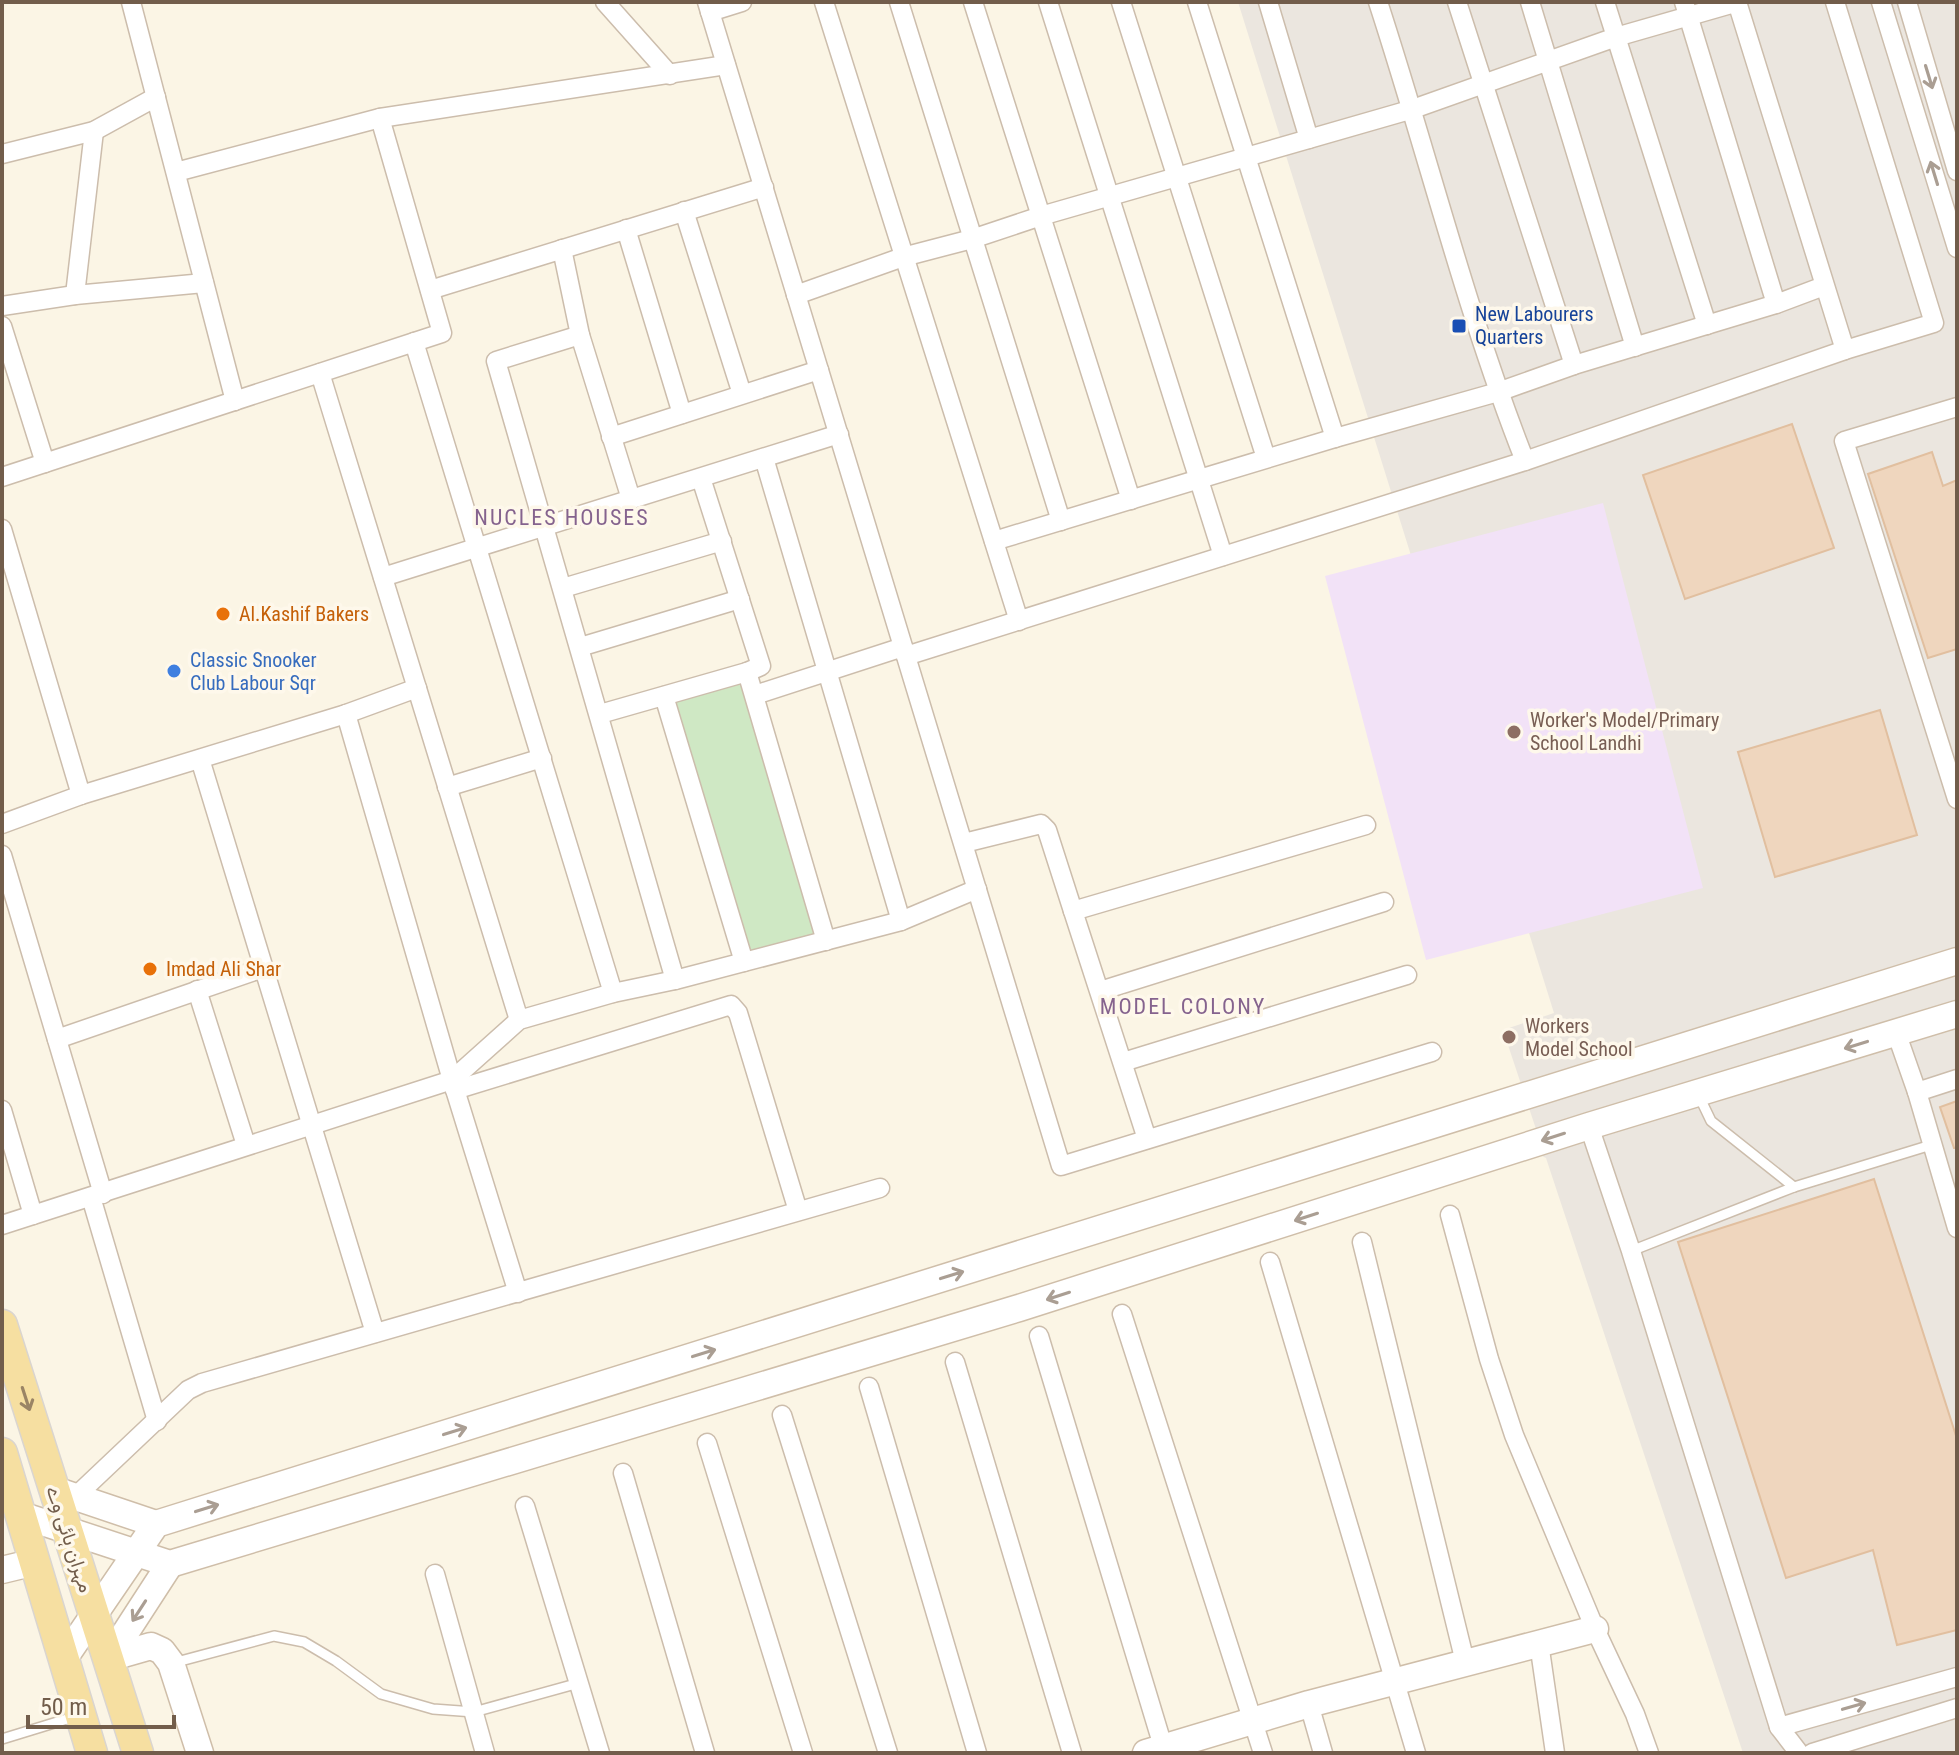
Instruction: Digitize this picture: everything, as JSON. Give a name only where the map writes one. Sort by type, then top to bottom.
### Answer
[{"type":"main road","name":"مہران ہائی وے","points":[[2,1325],[65,1494],[68,1531],[138,1753]]},
{"type":"main road","name":"مہران ہائی وے","points":[[2,1453],[92,1753]]},
{"type":"street","points":[[131,2],[235,401]]},
{"type":"street","points":[[605,2],[670,75]]},
{"type":"street","points":[[742,2],[708,7],[1061,1166],[1432,1052]]},
{"type":"street","points":[[824,2],[1019,621]]},
{"type":"street","points":[[899,2],[1061,521]]},
{"type":"street","points":[[973,2],[1131,500]]},
{"type":"street","points":[[1048,2],[1223,556]]},
{"type":"street","points":[[1121,2],[1266,458]]},
{"type":"street","points":[[1197,2],[1335,438]]},
{"type":"street","points":[[1268,2],[1309,139]]},
{"type":"street","points":[[1378,2],[1498,392],[1525,461]]},
{"type":"street","points":[[1457,2],[1574,365]]},
{"type":"street","points":[[1530,2],[1635,347]]},
{"type":"street","points":[[1605,2],[1707,325]]},
{"type":"street","points":[[796,295],[903,257],[1413,109],[1483,86],[1686,9],[1738,2],[1845,350]]},
{"type":"street","points":[[755,695],[828,672],[1019,621],[1525,461],[1845,350],[1934,323],[1835,2]]},
{"type":"street","points":[[1881,2],[1957,248]]},
{"type":"street","points":[[1907,2],[1957,171]]},
{"type":"street","points":[[1686,9],[1776,304]]},
{"type":"street","points":[[176,172],[380,118],[726,65]]},
{"type":"street","points":[[2,154],[94,131],[156,97]]},
{"type":"street","points":[[2,477],[442,333],[380,118]]},
{"type":"street","points":[[75,295],[94,131]]},
{"type":"street","points":[[430,290],[764,187]]},
{"type":"street","points":[[684,211],[742,394]]},
{"type":"street","points":[[626,229],[682,414]]},
{"type":"street","points":[[562,249],[580,335],[631,499]]},
{"type":"street","points":[[2,306],[75,295],[204,283]]},
{"type":"street","points":[[994,541],[1266,458],[1498,392],[1824,286]]},
{"type":"street","points":[[2,326],[45,463]]},
{"type":"street","points":[[580,335],[496,361],[675,980]]},
{"type":"street","points":[[414,342],[613,993]]},
{"type":"street","points":[[611,437],[819,370]]},
{"type":"street","points":[[320,373],[519,1020]]},
{"type":"street","points":[[1957,407],[1844,441],[1957,799]]},
{"type":"street","points":[[383,577],[839,434]]},
{"type":"street","points":[[764,458],[901,921]]},
{"type":"street","points":[[600,714],[761,666],[701,478]]},
{"type":"street","points":[[2,529],[81,795]]},
{"type":"street","points":[[563,588],[722,541]]},
{"type":"street","points":[[580,647],[740,599]]},
{"type":"street","points":[[747,672],[826,941]]},
{"type":"street","points":[[2,824],[81,795],[346,714],[417,688]]},
{"type":"street","points":[[664,696],[744,962]]},
{"type":"street","points":[[346,714],[453,1085],[518,1293]]},
{"type":"street","points":[[447,787],[542,758]]},
{"type":"street","points":[[200,759],[375,1333]]},
{"type":"street","points":[[964,843],[1041,824],[1047,830],[1147,1139]]},
{"type":"street","points":[[1073,911],[1366,825]]},
{"type":"street","points":[[2,855],[57,1039],[157,1421]]},
{"type":"street","points":[[453,1085],[519,1020],[613,993],[675,980],[901,921],[977,889]]},
{"type":"street","points":[[1100,991],[1384,902]]},
{"type":"street","points":[[65,1494],[156,1524],[1957,961]]},
{"type":"street","points":[[57,1039],[263,968]]},
{"type":"street","points":[[1123,1062],[1407,975]]},
{"type":"street","points":[[197,990],[246,1145]]},
{"type":"street","points":[[2,1225],[246,1145],[731,1005],[738,1013],[798,1211]]},
{"type":"street","points":[[21,1515],[170,1564],[1019,1308],[1589,1126],[1957,1014]]},
{"type":"street","points":[[1896,1032],[1957,1228]]},
{"type":"street","points":[[1917,1092],[1957,1079]]},
{"type":"street","points":[[2,1110],[33,1215]]},
{"type":"street","points":[[1589,1126],[1779,1727],[1799,1753]]},
{"type":"street","points":[[65,1494],[157,1421],[188,1390],[202,1383],[880,1188]]},
{"type":"street","points":[[1450,1215],[1489,1359],[1514,1435],[1649,1753]]},
{"type":"street","points":[[1362,1242],[1465,1662]]},
{"type":"street","points":[[1270,1262],[1416,1753]]},
{"type":"street","points":[[1122,1314],[1263,1753]]},
{"type":"street","points":[[1039,1336],[1158,1751],[1394,1680],[1595,1629]]},
{"type":"street","points":[[955,1362],[1072,1753]]},
{"type":"street","points":[[869,1387],[977,1753]]},
{"type":"street","points":[[782,1415],[888,1753]]},
{"type":"street","points":[[707,1443],[803,1753]]},
{"type":"street","points":[[623,1473],[705,1753]]},
{"type":"street","points":[[525,1506],[600,1753]]},
{"type":"street","points":[[63,1660],[156,1524]]},
{"type":"street","points":[[2,1570],[35,1562]]},
{"type":"street","points":[[109,1658],[170,1564]]},
{"type":"street","points":[[435,1574],[485,1753]]},
{"type":"street","points":[[1539,1643],[1555,1753]]},
{"type":"street","points":[[109,1658],[151,1646],[162,1651],[171,1663],[200,1753]]},
{"type":"street","points":[[1779,1727],[1957,1677]]},
{"type":"street","points":[[1309,1704],[1323,1753]]},
{"type":"street","points":[[1812,1753],[1957,1708]]},
{"type":"lane","points":[[1698,1093],[1711,1121],[1794,1187]]},
{"type":"lane","points":[[1631,1251],[1794,1187],[1931,1145]]},
{"type":"lane","points":[[171,1663],[274,1636],[304,1642],[381,1694],[433,1709],[474,1712],[579,1683]]},
{"type":"lane","points":[[2,1739],[80,1715]]},
{"type":"shaded area","points":[[1238,2],[1957,2],[1957,1753],[1743,1753],[1546,1158],[1540,1155],[1544,1153],[1503,1030],[1554,1013]]},
{"type":"shaded area","name":"Worker's Model/Primary School Landhi","points":[[1603,503],[1703,888],[1426,960],[1325,576]]},
{"type":"green space","points":[[745,677],[817,936],[751,954],[672,700]]},
{"type":"building","points":[[1792,424],[1834,548],[1685,599],[1643,475]]},
{"type":"building","points":[[1932,452],[1943,486],[1957,480],[1957,649],[1928,658],[1868,474]]},
{"type":"building","points":[[1880,710],[1917,835],[1775,877],[1738,752]]},
{"type":"building","points":[[1957,1101],[1957,1148],[1954,1148],[1940,1107]]},
{"type":"building","points":[[1874,1179],[1957,1439],[1957,1630],[1897,1645],[1873,1550],[1786,1578],[1678,1242]]},
{"type":"place","name":"New Labourers Quarters","points":[[1459,326]]},
{"type":"place","name":"Al.Kashif Bakers","points":[[223,614]]},
{"type":"place","name":"Classic Snooker Club Labour Sqr","points":[[174,671]]},
{"type":"place","name":"Worker's Model/Primary School Landhi","points":[[1514,732]]},
{"type":"place","name":"Imdad Ali Shar","points":[[150,969]]},
{"type":"place","name":"Workers Model School","points":[[1509,1037]]},
{"type":"district","name":"NUCLES HOUSES","points":[[562,517]]},
{"type":"district","name":"MODEL COLONY","points":[[1183,1006]]}]
